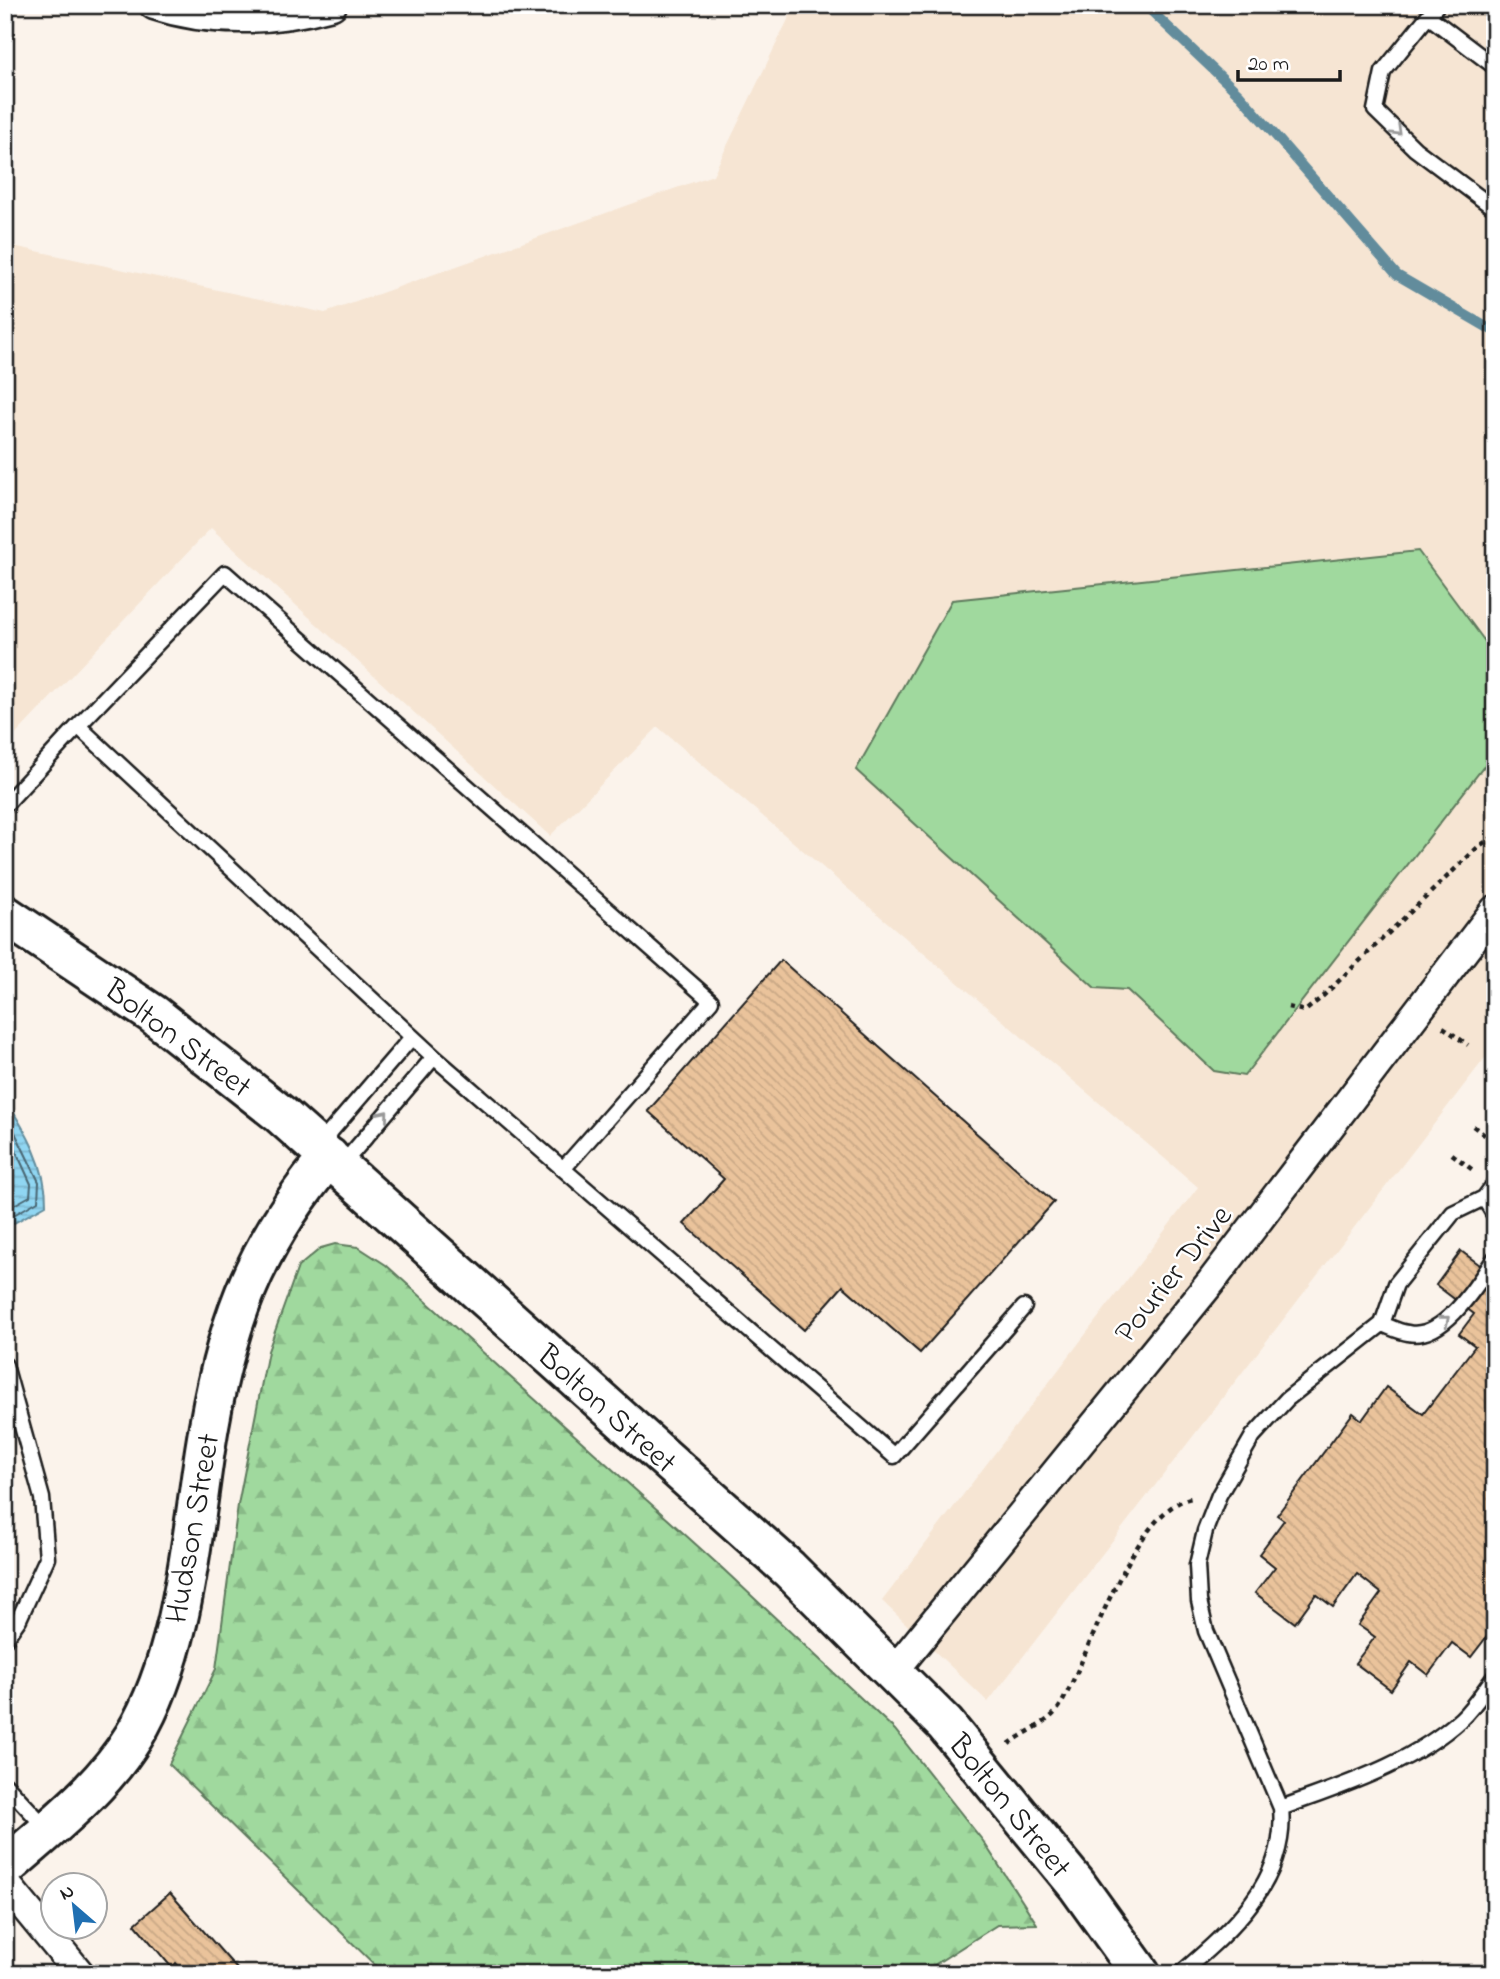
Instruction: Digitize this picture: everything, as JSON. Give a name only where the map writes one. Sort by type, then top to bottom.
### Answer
[{"type":"main road","name":"Bolton Street","points":[[5,915],[153,1014],[237,1078],[329,1157],[789,1569],[894,1671],[992,1779],[1077,1885],[1142,1974]]},
{"type":"main road","name":"Hudson Street","points":[[5,1868],[86,1797],[112,1767],[134,1735],[151,1701],[175,1625],[213,1403],[235,1319],[265,1245],[298,1194],[329,1157]]},
{"type":"street","points":[[154,5],[203,17],[242,18],[278,17],[332,5]]},
{"type":"street","name":"Pourier Drive","points":[[894,1671],[1250,1232],[1495,910]]},
{"type":"street","points":[[5,1883],[80,1974]]},
{"type":"lane","points":[[1495,67],[1433,10],[1383,72],[1375,110],[1415,149],[1495,209]]},
{"type":"lane","points":[[5,805],[225,573],[711,1001],[563,1169]]},
{"type":"lane","points":[[78,726],[434,1057],[894,1456],[1024,1307]]},
{"type":"lane","points":[[329,1157],[412,1037]]},
{"type":"lane","points":[[329,1157],[434,1057]]},
{"type":"lane","points":[[1180,1974],[1227,1933],[1255,1899],[1275,1866],[1282,1824],[1281,1808],[1206,1632],[1199,1601],[1197,1565],[1219,1495],[1253,1436],[1287,1399],[1382,1324],[1396,1284],[1453,1213],[1484,1198],[1495,1183]]},
{"type":"lane","points":[[1484,1198],[1495,1216]]},
{"type":"lane","points":[[1382,1324],[1410,1334],[1433,1329],[1461,1306],[1495,1258]]},
{"type":"lane","points":[[5,1365],[42,1498],[47,1558],[19,1619],[5,1639]]},
{"type":"lane","points":[[1281,1808],[1368,1777],[1428,1744],[1462,1718],[1495,1676]]},
{"type":"lane","points":[[5,1784],[48,1831]]},
{"type":"path","points":[[1288,1007],[1305,1011],[1321,998],[1479,846],[1495,836]]},
{"type":"path","points":[[1442,1026],[1468,1045]]},
{"type":"path","points":[[1473,1126],[1495,1143]]},
{"type":"path","points":[[1452,1154],[1477,1174],[1483,1166]]},
{"type":"path","points":[[1009,1744],[1025,1731],[1044,1723],[1059,1707],[1096,1622],[1134,1556],[1170,1507],[1178,1501],[1195,1497]]},
{"type":"shaded area","points":[[795,5],[1495,5],[1495,1045],[988,1702],[882,1601],[1198,1187],[658,727],[550,836],[211,528],[5,746],[5,236],[13,246],[325,313],[713,175]]},
{"type":"green space","points":[[1418,551],[1495,655],[1495,752],[1244,1076],[1214,1071],[1127,990],[1095,988],[856,770],[952,600]]},
{"type":"green space","points":[[335,1244],[358,1247],[386,1265],[722,1568],[895,1730],[983,1841],[1037,1924],[997,1925],[920,1974],[384,1974],[169,1764],[216,1669],[238,1505],[268,1351],[298,1267],[321,1248]]},
{"type":"water","points":[[5,1099],[34,1150],[43,1177],[46,1205],[5,1228]]},
{"type":"building","points":[[781,960],[1054,1202],[920,1353],[843,1286],[804,1330],[684,1224],[724,1179],[648,1111]]},
{"type":"building","points":[[1461,1251],[1495,1276],[1495,1626],[1471,1657],[1452,1643],[1428,1675],[1411,1662],[1391,1690],[1355,1663],[1375,1637],[1358,1625],[1381,1593],[1357,1574],[1333,1607],[1316,1594],[1295,1623],[1255,1593],[1275,1567],[1259,1554],[1284,1520],[1277,1515],[1353,1413],[1362,1420],[1386,1387],[1423,1414],[1475,1346],[1459,1334],[1474,1314],[1436,1285]]},
{"type":"building","points":[[170,1893],[237,1969],[231,1974],[185,1974],[176,1963],[172,1968],[135,1924]]},
{"type":"waterway","points":[[1145,5],[1240,95],[1397,275],[1495,332]]}]
